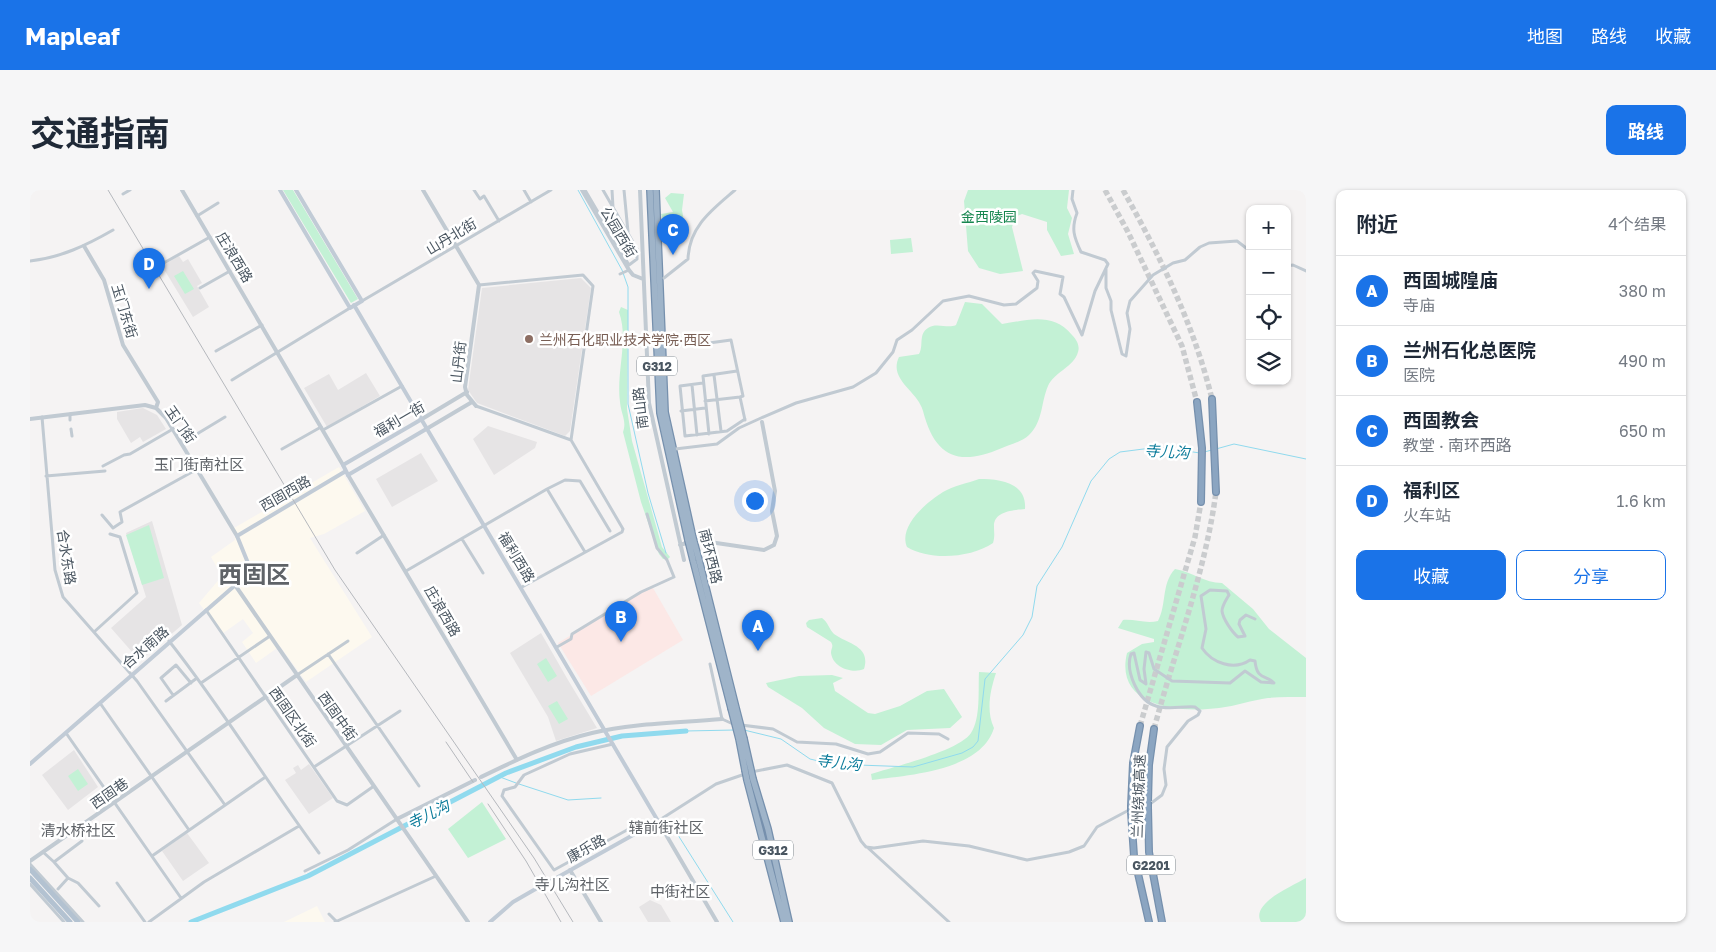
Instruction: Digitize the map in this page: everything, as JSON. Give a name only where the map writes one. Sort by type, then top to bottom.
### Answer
[{"type":"highway","name":"南环西路","points":[[650,190],[660,413],[741,739],[784,922]]},
{"type":"highway","name":"南环西路","points":[[656,190],[665,412],[690,539]]},
{"type":"highway","points":[[1212,399],[1216,457],[1216,492]]},
{"type":"highway","points":[[1198,402],[1202,455],[1201,502]]},
{"type":"highway","name":"兰州绕城高速","points":[[1140,726],[1133,763],[1131,809],[1134,856],[1149,922]]},
{"type":"highway","name":"兰州绕城高速","points":[[1154,730],[1149,765],[1149,852],[1162,922]]},
{"type":"highway","name":"南环西路","points":[[750,780],[768,829],[789,922]]},
{"type":"main road","name":"福利西路","points":[[280,190],[428,428],[658,821]]},
{"type":"main road","points":[[296,190],[362,301],[352,306]]},
{"type":"main road","name":"福利一街","points":[[343,465],[422,419]]},
{"type":"main road","name":"福利一街","points":[[347,473],[428,428]]},
{"type":"main road","points":[[343,465],[347,473]]},
{"type":"main road","name":"西固西路","points":[[237,536],[347,473]]},
{"type":"main road","name":"合水南路","points":[[30,764],[205,610],[235,586],[245,574],[248,563],[247,556],[237,536]]},
{"type":"main road","name":"康乐路","points":[[551,881],[658,821]]},
{"type":"main road","points":[[30,869],[78,922]]},
{"type":"main road","points":[[30,878],[70,922]]},
{"type":"main road","points":[[490,922],[514,902],[546,884]]},
{"type":"street","points":[[122,194],[130,190]]},
{"type":"street","name":"庄浪西路","points":[[182,190],[343,465]]},
{"type":"street","points":[[423,190],[479,285],[583,275],[593,286],[571,440],[623,528],[622,532],[522,587]]},
{"type":"street","points":[[474,190],[480,199],[484,196],[498,221]]},
{"type":"street","points":[[525,190],[531,202]]},
{"type":"street","name":"山丹北街","points":[[362,301],[550,190]]},
{"type":"street","points":[[583,190],[629,265],[637,259],[637,249],[603,190]]},
{"type":"street","name":"公园西街","points":[[583,190],[628,270],[633,275],[646,279]]},
{"type":"street","points":[[612,190],[613,208]]},
{"type":"street","points":[[624,190],[628,234]]},
{"type":"street","name":"南山路","points":[[640,190],[646,279],[649,403],[684,560]]},
{"type":"street","points":[[664,278],[688,258],[688,247],[703,217],[735,190]]},
{"type":"street","points":[[1073,190],[1072,199],[1077,214],[1072,225],[1074,236],[1081,252],[1105,260],[1108,264],[1106,267],[1106,288],[1111,301],[1111,310],[1122,354],[1126,356],[1130,329],[1127,313],[1130,301],[1153,275],[1173,263],[1185,260],[1195,250],[1209,243],[1237,240],[1249,250]]},
{"type":"street","points":[[197,216],[218,203]]},
{"type":"street","points":[[30,261],[48,259],[84,246],[113,230]]},
{"type":"street","points":[[162,264],[210,237]]},
{"type":"street","name":"玉门东街","points":[[84,246],[104,280],[123,345],[158,402],[156,408]]},
{"type":"street","points":[[1291,266],[1306,271]]},
{"type":"street","points":[[675,449],[717,444],[746,425],[796,403],[853,386],[876,373],[893,352],[896,340],[912,330],[942,301],[969,296],[1004,305],[1016,304],[1037,288],[1038,282],[1033,273],[1035,271],[1063,277],[1064,280],[1060,294],[1064,297],[1082,335],[1106,267]]},
{"type":"street","points":[[621,274],[628,270]]},
{"type":"street","points":[[200,288],[230,271]]},
{"type":"street","name":"山丹街","points":[[479,285],[465,387],[472,402],[476,406],[571,440]]},
{"type":"street","points":[[232,380],[352,306]]},
{"type":"street","points":[[216,351],[262,325]]},
{"type":"street","points":[[709,343],[731,340],[743,396],[740,397],[746,425]]},
{"type":"street","points":[[709,434],[703,376],[737,371]]},
{"type":"street","points":[[714,375],[720,432]]},
{"type":"street","points":[[703,383],[680,386],[685,436],[727,432],[745,419]]},
{"type":"street","points":[[692,385],[697,435]]},
{"type":"street","points":[[282,449],[402,386]]},
{"type":"street","name":"福利一街","points":[[422,419],[467,392]]},
{"type":"street","points":[[705,402],[740,397]]},
{"type":"street","name":"福利一街","points":[[428,428],[472,402]]},
{"type":"street","name":"玉门街","points":[[30,419],[145,405],[156,408],[163,413],[237,536]]},
{"type":"street","points":[[681,411],[706,408]]},
{"type":"street","points":[[70,414],[70,420]]},
{"type":"street","name":"合水东路","points":[[42,417],[57,583],[63,597],[131,675],[187,752]]},
{"type":"street","points":[[182,444],[225,417]]},
{"type":"street","points":[[754,421],[763,428]]},
{"type":"street","points":[[681,547],[696,540],[764,550],[774,544],[777,536],[772,511],[775,491],[762,422]]},
{"type":"street","points":[[71,429],[72,436]]},
{"type":"street","points":[[103,466],[124,455],[130,454],[173,429]]},
{"type":"street","points":[[659,452],[664,454]]},
{"type":"street","points":[[46,476],[105,471]]},
{"type":"street","points":[[102,516],[112,528],[122,522],[120,512],[198,471]]},
{"type":"street","name":"庄浪西路","points":[[347,473],[517,760]]},
{"type":"street","points":[[406,571],[565,480],[580,481],[610,530]]},
{"type":"street","points":[[547,489],[585,552]]},
{"type":"street","points":[[557,647],[571,639],[572,634],[641,592],[674,577],[667,560],[657,548],[647,514]]},
{"type":"street","points":[[94,632],[137,593],[120,537],[110,534]]},
{"type":"street","points":[[356,553],[384,535]]},
{"type":"street","points":[[462,539],[483,573]]},
{"type":"street","name":"西固中街","points":[[235,586],[468,922]]},
{"type":"street","points":[[866,847],[922,841],[969,846],[1027,860],[1069,852],[1084,846],[1097,827],[1129,810],[1150,804],[1162,795],[1166,785],[1164,769],[1167,748],[1188,721],[1198,715],[1200,711],[1195,706],[1161,707],[1150,703],[1142,696],[1130,670],[1131,654],[1134,653],[1137,660],[1140,680],[1146,684],[1144,669],[1146,652],[1149,653],[1154,669],[1172,681],[1230,683],[1244,671],[1261,682],[1274,683],[1259,675],[1256,671],[1255,661],[1250,660],[1235,666],[1213,659],[1202,648],[1206,628],[1201,596],[1210,590],[1226,591],[1228,595],[1222,609],[1223,614],[1233,633],[1238,637],[1245,636],[1239,624],[1240,620],[1246,615],[1255,619]]},
{"type":"street","name":"西固区北街","points":[[205,610],[337,801],[347,805],[374,786]]},
{"type":"street","points":[[201,683],[270,636]]},
{"type":"street","name":"西固巷","points":[[30,862],[348,641]]},
{"type":"street","points":[[169,642],[201,683],[264,778],[319,852]]},
{"type":"street","points":[[328,654],[419,786]]},
{"type":"street","points":[[173,696],[161,678],[176,664],[191,683]]},
{"type":"street","points":[[710,664],[722,719]]},
{"type":"street","points":[[166,701],[197,678]]},
{"type":"street","points":[[100,703],[190,830]]},
{"type":"street","points":[[314,767],[346,748],[400,711]]},
{"type":"street","points":[[481,777],[517,760],[568,740],[607,731],[681,721],[722,719],[732,724],[773,728],[798,742],[836,744],[868,754],[880,752],[908,732],[939,734],[948,739]]},
{"type":"street","points":[[66,732],[182,898]]},
{"type":"street","points":[[614,743],[570,754],[524,775],[519,784],[504,790],[503,798],[554,870],[628,830]]},
{"type":"street","points":[[187,752],[225,805]]},
{"type":"street","points":[[717,922],[658,821],[728,778],[787,766],[832,783],[861,841],[866,847],[949,922]]},
{"type":"street","points":[[152,856],[264,778]]},
{"type":"street","points":[[305,871],[348,850],[475,780]]},
{"type":"street","points":[[149,922],[204,882],[299,826]]},
{"type":"street","points":[[54,862],[82,841]]},
{"type":"street","points":[[43,852],[99,906]]},
{"type":"street","points":[[30,862],[83,922]]},
{"type":"street","points":[[570,870],[601,922]]},
{"type":"street","points":[[329,914],[336,922],[436,876]]},
{"type":"street","points":[[58,889],[68,878]]},
{"type":"street","points":[[118,883],[145,922]]},
{"type":"street","points":[[30,884],[64,922]]},
{"type":"shaded area","points":[[179,256],[183,262],[188,259],[202,283],[197,286],[209,307],[193,317],[162,266]]},
{"type":"shaded area","name":"兰州石化职业技术学院·西区","points":[[581,278],[591,288],[570,431],[565,436],[477,403],[468,390],[482,288]]},
{"type":"shaded area","points":[[366,373],[380,396],[327,427],[304,388],[329,374],[338,390]]},
{"type":"shaded area","points":[[143,408],[157,415],[166,429],[143,442],[140,437],[131,443],[117,419],[117,412]]},
{"type":"shaded area","points":[[488,426],[537,442],[535,448],[494,475],[473,439]]},
{"type":"shaded area","points":[[421,453],[438,481],[392,507],[376,479]]},
{"type":"shaded area","points":[[339,467],[365,511],[324,534],[310,538],[372,637],[306,682],[280,646],[256,663],[242,642],[253,633],[243,619],[222,634],[199,603],[222,576],[211,557],[235,540],[234,528]]},
{"type":"shaded area","points":[[152,521],[182,625],[140,661],[111,628],[146,597],[126,533]]},
{"type":"shaded area","points":[[653,588],[683,640],[591,696],[558,643],[640,593]]},
{"type":"shaded area","points":[[541,633],[597,728],[556,741],[548,717],[510,653]]},
{"type":"shaded area","points":[[74,750],[98,787],[68,810],[42,775]]},
{"type":"shaded area","points":[[309,764],[333,798],[309,814],[285,780],[296,773],[293,768],[298,765],[301,770]]},
{"type":"shaded area","points":[[187,833],[209,863],[183,881],[162,851]]},
{"type":"shaded area","points":[[650,900],[661,905],[671,922],[648,922],[639,907]]},
{"type":"shaded area","points":[[317,906],[325,922],[284,922]]},
{"type":"green space","points":[[283,190],[293,190],[358,299],[351,303]]},
{"type":"green space","name":"金西陵园","points":[[968,190],[1069,190],[1067,208],[1072,218],[1068,234],[1074,254],[1061,256],[1047,230],[1047,222],[1022,214],[1015,217],[1012,227],[1023,271],[1000,274],[979,268],[968,251],[964,201]]},
{"type":"green space","points":[[671,193],[684,194],[682,210],[685,227],[680,232],[667,234],[661,214],[673,212],[665,198]]},
{"type":"green space","points":[[911,238],[913,252],[891,254],[890,240]]},
{"type":"green space","points":[[183,271],[194,289],[185,294],[174,276]]},
{"type":"green space","points":[[965,302],[982,304],[1002,324],[1040,319],[1057,323],[1074,337],[1079,348],[1072,362],[1048,386],[1034,430],[1023,439],[1012,444],[973,457],[961,457],[950,454],[942,448],[934,439],[916,397],[900,379],[897,372],[899,357],[919,354],[923,333],[928,328],[931,326],[956,325]]},
{"type":"green space","points":[[621,307],[628,310],[627,409],[632,441],[662,547],[670,557],[668,559],[663,559],[659,554],[641,502],[623,432],[624,421],[619,391],[623,345],[622,323],[619,312]]},
{"type":"green space","points":[[979,479],[1003,481],[1010,484],[1017,488],[1024,500],[1025,509],[1005,512],[997,518],[994,527],[993,543],[974,552],[950,556],[927,554],[907,547],[905,539],[910,523],[922,508],[936,496],[947,490]]},
{"type":"green space","points":[[149,525],[164,578],[142,585],[126,535]]},
{"type":"green space","points":[[1175,569],[1216,583],[1222,583],[1253,609],[1269,629],[1306,658],[1306,697],[1268,698],[1219,708],[1186,709],[1154,703],[1140,696],[1130,686],[1126,671],[1127,653],[1142,644],[1154,642],[1154,639],[1118,628],[1123,620],[1158,621],[1168,581]]},
{"type":"green space","points":[[822,618],[834,634],[861,650],[865,661],[864,669],[849,670],[835,663],[831,653],[831,642],[807,627],[806,623],[809,620]]},
{"type":"green space","points":[[546,658],[557,676],[548,682],[537,664]]},
{"type":"green space","points":[[979,672],[996,673],[990,701],[990,715],[994,728],[987,742],[975,754],[942,768],[923,773],[872,780],[871,774],[940,752],[964,740],[971,733],[978,712]]},
{"type":"green space","points":[[832,675],[843,678],[833,683],[835,691],[868,713],[875,714],[900,706],[927,691],[944,689],[962,717],[950,728],[907,730],[881,745],[855,744],[824,728],[802,708],[768,687],[766,683],[799,676]]},
{"type":"green space","points":[[557,701],[568,719],[559,724],[548,706]]},
{"type":"green space","points":[[78,769],[88,784],[78,791],[68,776]]},
{"type":"green space","points":[[482,802],[506,839],[468,858],[448,829]]},
{"type":"green space","points":[[1306,878],[1306,922],[1261,922],[1259,915],[1267,902],[1283,890]]},
{"type":"waterway","points":[[578,190],[622,270],[628,287],[628,404],[648,493],[666,553]]},
{"type":"waterway","name":"寺儿沟","points":[[1216,449],[1234,444],[1306,459]]},
{"type":"waterway","name":"寺儿沟","points":[[744,730],[781,739],[810,759],[831,764],[913,767],[962,753],[973,747],[978,741],[985,679],[1023,635],[1032,617],[1037,586],[1062,547],[1091,481],[1109,459],[1120,452],[1159,447],[1200,453]]},
{"type":"waterway","name":"寺儿沟","points":[[1204,452],[1212,450]]},
{"type":"waterway","name":"寺儿沟","points":[[686,731],[735,730]]},
{"type":"waterway","name":"寺儿沟","points":[[191,922],[308,876],[506,773],[576,747],[622,736],[686,731]]},
{"type":"waterway","points":[[500,777],[516,783]]},
{"type":"waterway","points":[[519,784],[568,800],[601,798]]},
{"type":"waterway","points":[[671,824],[733,922]]},
{"type":"tunnel","points":[[1105,190],[1128,232],[1182,346],[1197,402]]},
{"type":"tunnel","points":[[1123,190],[1175,291],[1196,344],[1212,399]]},
{"type":"tunnel","points":[[1154,729],[1205,553],[1216,492]]},
{"type":"tunnel","points":[[1140,726],[1195,537],[1201,502]]},
{"type":"railway","points":[[108,190],[335,570],[534,858],[573,922]]},
{"type":"railway","points":[[446,742],[473,782]]},
{"type":"railway","points":[[488,804],[526,861],[561,922]]},
{"type":"place","name":"西固教会","points":[[673,255]]},
{"type":"place","name":"福利区","points":[[149,289]]},
{"type":"place","name":"兰州石化职业技术学院·西区","points":[[529,339]]},
{"type":"place","name":"兰州石化总医院","points":[[621,642]]},
{"type":"place","name":"西固城隍庙","points":[[758,651]]},
{"type":"district","name":"玉门街南社区","points":[[199,464]]},
{"type":"district","name":"西固区","points":[[254,573]]},
{"type":"district","name":"辖前街社区","points":[[666,827]]},
{"type":"district","name":"清水桥社区","points":[[78,830]]},
{"type":"district","name":"寺儿沟社区","points":[[572,884]]},
{"type":"district","name":"中街社区","points":[[680,891]]}]
